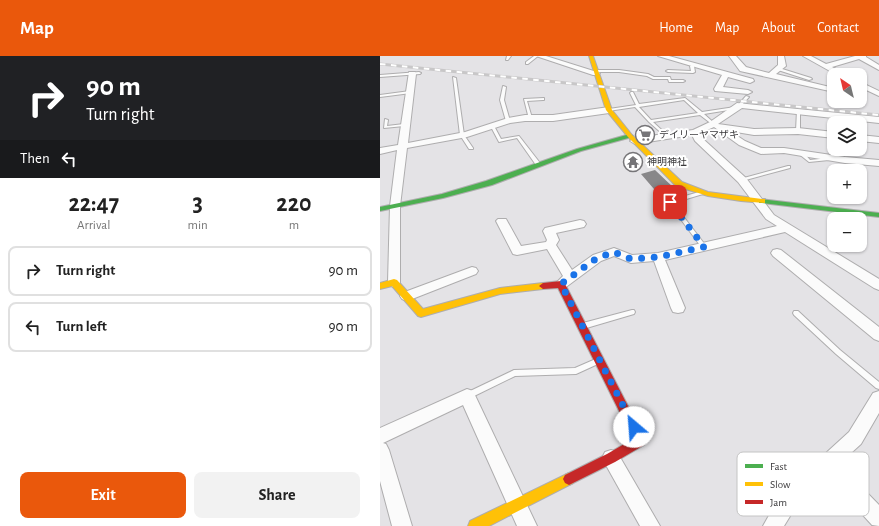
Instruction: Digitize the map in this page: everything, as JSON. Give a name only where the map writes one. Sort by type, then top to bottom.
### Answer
[{"type":"street","points":[[538,56],[596,72]]},
{"type":"street","points":[[591,56],[609,110],[632,138],[680,184],[688,189],[701,193],[879,215]]},
{"type":"street","points":[[661,56],[750,82]]},
{"type":"street","points":[[732,56],[742,69],[827,88]]},
{"type":"street","points":[[806,56],[830,68]]},
{"type":"street","points":[[826,66],[861,56],[879,68]]},
{"type":"street","points":[[770,76],[782,66],[780,57]]},
{"type":"street","points":[[415,73],[404,125],[403,145],[395,206],[394,282],[421,313],[500,291],[566,280],[597,258],[614,252],[631,259],[658,257],[786,228]]},
{"type":"street","points":[[726,75],[718,89],[747,95],[750,79],[758,73]]},
{"type":"street","points":[[867,88],[879,94]]},
{"type":"street","points":[[867,96],[879,98]]},
{"type":"street","points":[[380,209],[443,196],[489,182],[579,150],[632,138],[666,136],[695,132],[716,125],[738,107],[761,107],[879,120]]},
{"type":"street","points":[[380,150],[462,135],[508,121],[530,118],[553,118],[609,110]]},
{"type":"street","points":[[716,125],[754,132],[798,131],[827,134]]},
{"type":"street","points":[[716,125],[748,146],[759,151],[779,150],[829,159],[874,163],[879,169]]},
{"type":"street","points":[[695,132],[698,139],[755,194],[756,200],[770,217],[879,285]]},
{"type":"street","points":[[867,139],[879,140]]},
{"type":"street","points":[[502,221],[517,251],[550,244]]},
{"type":"street","points":[[550,244],[553,240],[549,231],[580,224]]},
{"type":"street","points":[[475,526],[612,458],[640,441],[583,326],[566,280],[550,244]]},
{"type":"street","points":[[777,253],[879,334]]},
{"type":"street","points":[[658,257],[678,308]]},
{"type":"street","points":[[407,296],[472,271]]},
{"type":"street","points":[[380,286],[394,282]]},
{"type":"street","points":[[380,436],[467,396],[527,526]]},
{"type":"street","points":[[841,452],[855,438],[879,398]]},
{"type":"street","points":[[380,450],[402,526]]},
{"type":"street","points":[[612,458],[650,526]]},
{"type":"street","points":[[869,508],[879,518]]},
{"type":"street","points":[[773,526],[779,516]]},
{"type":"lane","points":[[527,63],[538,56]]},
{"type":"lane","points":[[668,71],[693,72],[692,66]]},
{"type":"lane","points":[[779,69],[810,79]]},
{"type":"lane","points":[[596,72],[619,71],[648,75],[653,78],[669,78],[670,81],[683,82]]},
{"type":"lane","points":[[380,76],[415,73]]},
{"type":"lane","points":[[454,78],[462,135],[471,148]]},
{"type":"lane","points":[[504,86],[502,100],[508,121]]},
{"type":"lane","points":[[380,96],[410,92]]},
{"type":"lane","points":[[632,93],[637,106],[666,136]]},
{"type":"lane","points":[[650,121],[738,107],[747,95]]},
{"type":"lane","points":[[530,118],[525,100],[543,99]]},
{"type":"lane","points":[[609,110],[685,100],[716,125]]},
{"type":"lane","points":[[798,111],[798,131]]},
{"type":"lane","points":[[386,120],[385,127],[404,125]]},
{"type":"lane","points":[[492,125],[500,141],[518,136],[538,164]]},
{"type":"lane","points":[[742,180],[788,167]]},
{"type":"lane","points":[[701,193],[670,202],[704,247]]},
{"type":"lane","points":[[583,326],[632,312]]},
{"type":"lane","points":[[796,313],[879,386]]},
{"type":"lane","points":[[467,396],[514,373],[576,371],[600,360]]},
{"type":"building","points":[[655,170],[675,189],[669,191],[671,193],[660,196],[641,174]]},
{"type":"railway","points":[[380,64],[879,115]]},
{"type":"traffic: fast","points":[[380,209],[443,196],[489,183],[579,150],[630,136]]},
{"type":"traffic: fast","points":[[762,201],[879,215]]},
{"type":"traffic: slow","points":[[591,56],[609,110],[630,136],[679,184],[698,192],[730,198],[762,201]]},
{"type":"traffic: slow","points":[[380,286],[394,282],[421,313],[500,291],[543,286]]},
{"type":"traffic: slow","points":[[475,526],[569,479]]},
{"type":"traffic: jam","points":[[543,286],[561,284],[640,441],[611,458],[569,479]]},
{"type":"place","name":"デイリーヤマザキ","points":[[645,135]]},
{"type":"place","name":"神明神社","points":[[633,162]]},
{"type":"route","points":[[634,427],[561,284],[570,276],[597,258],[614,252],[631,259],[658,257],[704,247],[670,202]]}]
